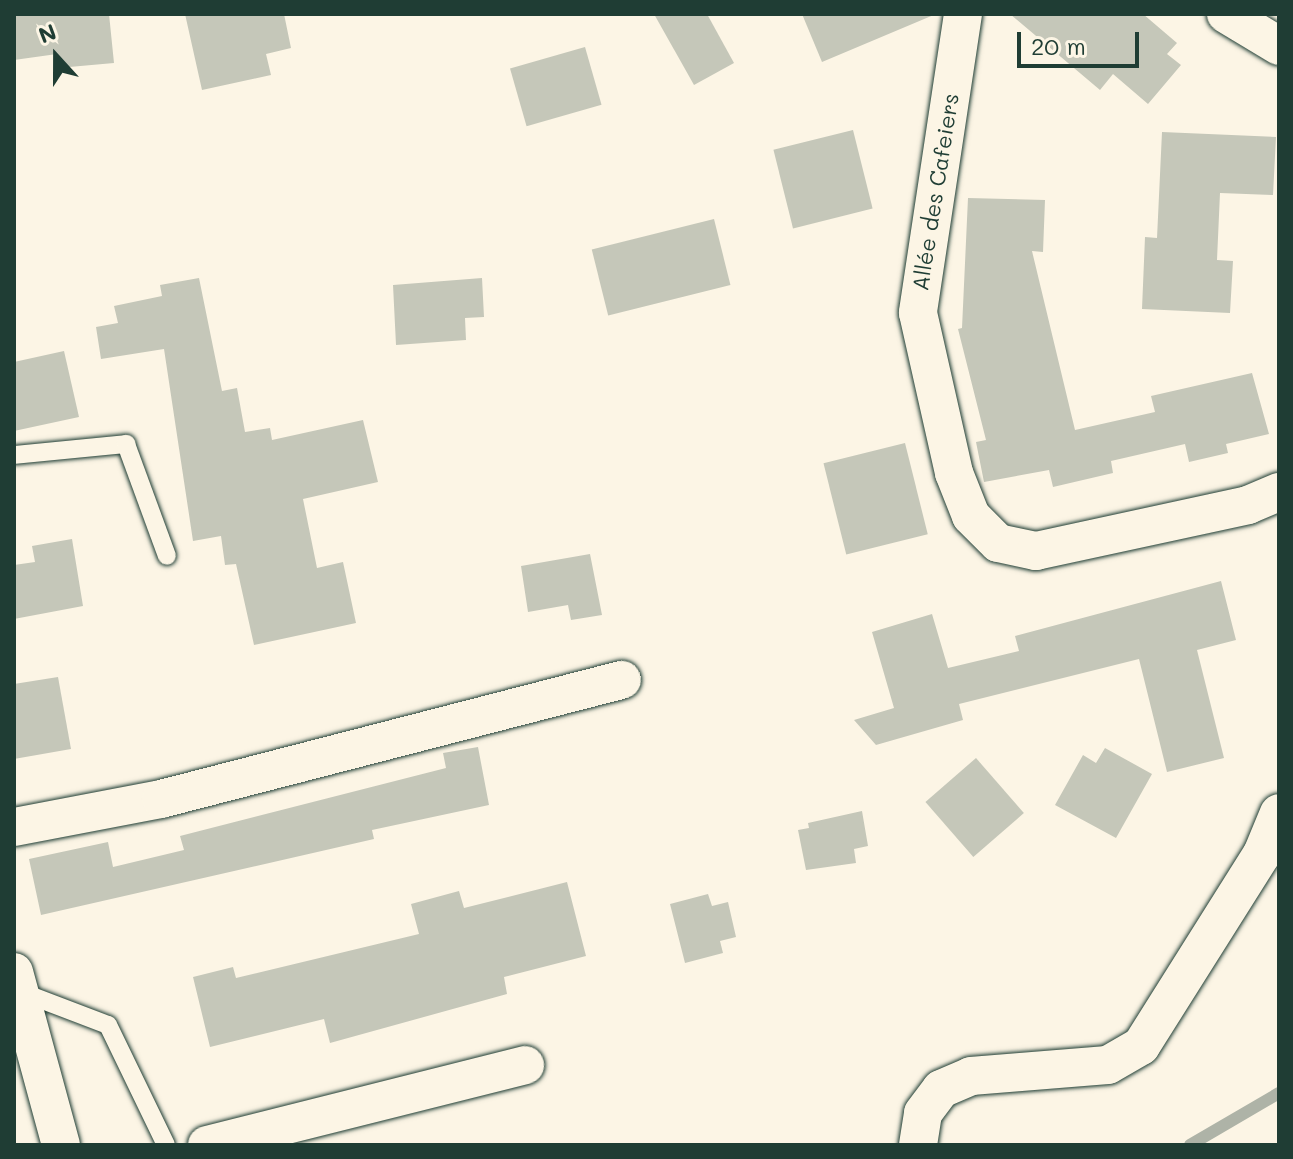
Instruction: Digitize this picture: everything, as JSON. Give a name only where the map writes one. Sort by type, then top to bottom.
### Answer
[{"type":"street","name":"Allée des Cafeiers","points":[[963,14],[918,313],[954,473],[971,516],[998,543],[1036,551],[1248,505],[1279,492]]},
{"type":"street","points":[[1226,14],[1279,46]]},
{"type":"street","points":[[14,827],[161,799],[622,680]]},
{"type":"street","points":[[918,1145],[923,1113],[941,1089],[971,1076],[1108,1065],[1141,1046],[1262,854],[1279,813]]},
{"type":"street","points":[[16,982],[26,1072],[61,1145]]},
{"type":"street","points":[[207,1145],[525,1065]]},
{"type":"lane","points":[[14,455],[126,444],[167,556]]},
{"type":"lane","points":[[16,982],[108,1025],[166,1145]]},
{"type":"building","points":[[14,14],[109,14],[114,63],[58,68],[57,54],[14,60]]},
{"type":"building","points":[[185,14],[284,14],[291,48],[266,54],[271,75],[202,90]]},
{"type":"building","points":[[654,14],[707,14],[734,63],[694,85]]},
{"type":"building","points":[[802,14],[936,14],[822,62]]},
{"type":"building","points":[[1010,14],[1143,14],[1177,43],[1167,54],[1181,65],[1148,104],[1113,74],[1100,90]]},
{"type":"building","points":[[585,47],[602,105],[527,126],[510,68]]},
{"type":"building","points":[[853,130],[873,209],[793,228],[773,150]]},
{"type":"building","points":[[1162,132],[1276,137],[1273,195],[1220,193],[1217,260],[1233,261],[1230,313],[1142,309],[1145,237],[1157,238]]},
{"type":"building","points":[[968,198],[1045,200],[1043,252],[1032,251],[1075,430],[1155,412],[1151,396],[1252,373],[1269,434],[1226,444],[1228,453],[1189,462],[1185,444],[1111,461],[1113,473],[1053,487],[1049,470],[984,482],[976,442],[986,440],[958,329],[962,328]]},
{"type":"building","points":[[714,219],[730,285],[608,315],[592,249]]},
{"type":"building","points":[[199,278],[222,391],[237,388],[245,432],[270,428],[272,440],[363,420],[378,482],[303,499],[317,568],[343,562],[356,623],[254,645],[236,564],[225,565],[221,536],[193,541],[164,349],[101,359],[96,327],[118,323],[114,306],[162,296],[160,285]]},
{"type":"building","points":[[482,278],[484,317],[465,318],[466,340],[396,345],[393,285]]},
{"type":"building","points":[[64,351],[79,417],[14,431],[14,362]]},
{"type":"building","points":[[905,443],[928,534],[846,555],[823,463]]},
{"type":"building","points":[[72,539],[83,606],[14,619],[14,565],[35,562],[32,546]]},
{"type":"building","points":[[590,554],[602,615],[571,620],[568,605],[528,612],[521,566]]},
{"type":"building","points":[[1221,581],[1236,640],[1197,650],[1224,758],[1167,772],[1139,659],[959,704],[963,720],[876,745],[854,720],[894,708],[872,632],[932,614],[948,668],[1019,651],[1015,636]]},
{"type":"building","points":[[58,677],[71,749],[14,759],[14,684]]},
{"type":"building","points":[[478,747],[489,805],[372,830],[374,839],[41,915],[29,859],[108,842],[113,867],[184,850],[180,836],[446,768],[443,753]]},
{"type":"building","points":[[1105,748],[1152,774],[1116,838],[1055,805],[1083,755],[1096,763]]},
{"type":"building","points":[[976,758],[1024,813],[973,857],[925,802]]},
{"type":"building","points":[[862,811],[868,846],[854,849],[856,863],[806,870],[798,830],[809,828],[808,823]]},
{"type":"building","points":[[567,882],[586,956],[504,977],[507,994],[330,1043],[324,1019],[210,1047],[193,977],[233,967],[236,978],[419,934],[411,904],[459,891],[464,908]]},
{"type":"building","points":[[708,894],[712,906],[728,902],[736,937],[720,941],[723,953],[685,963],[670,904]]},
{"type":"waterway","points":[[1190,1145],[1279,1093]]}]
